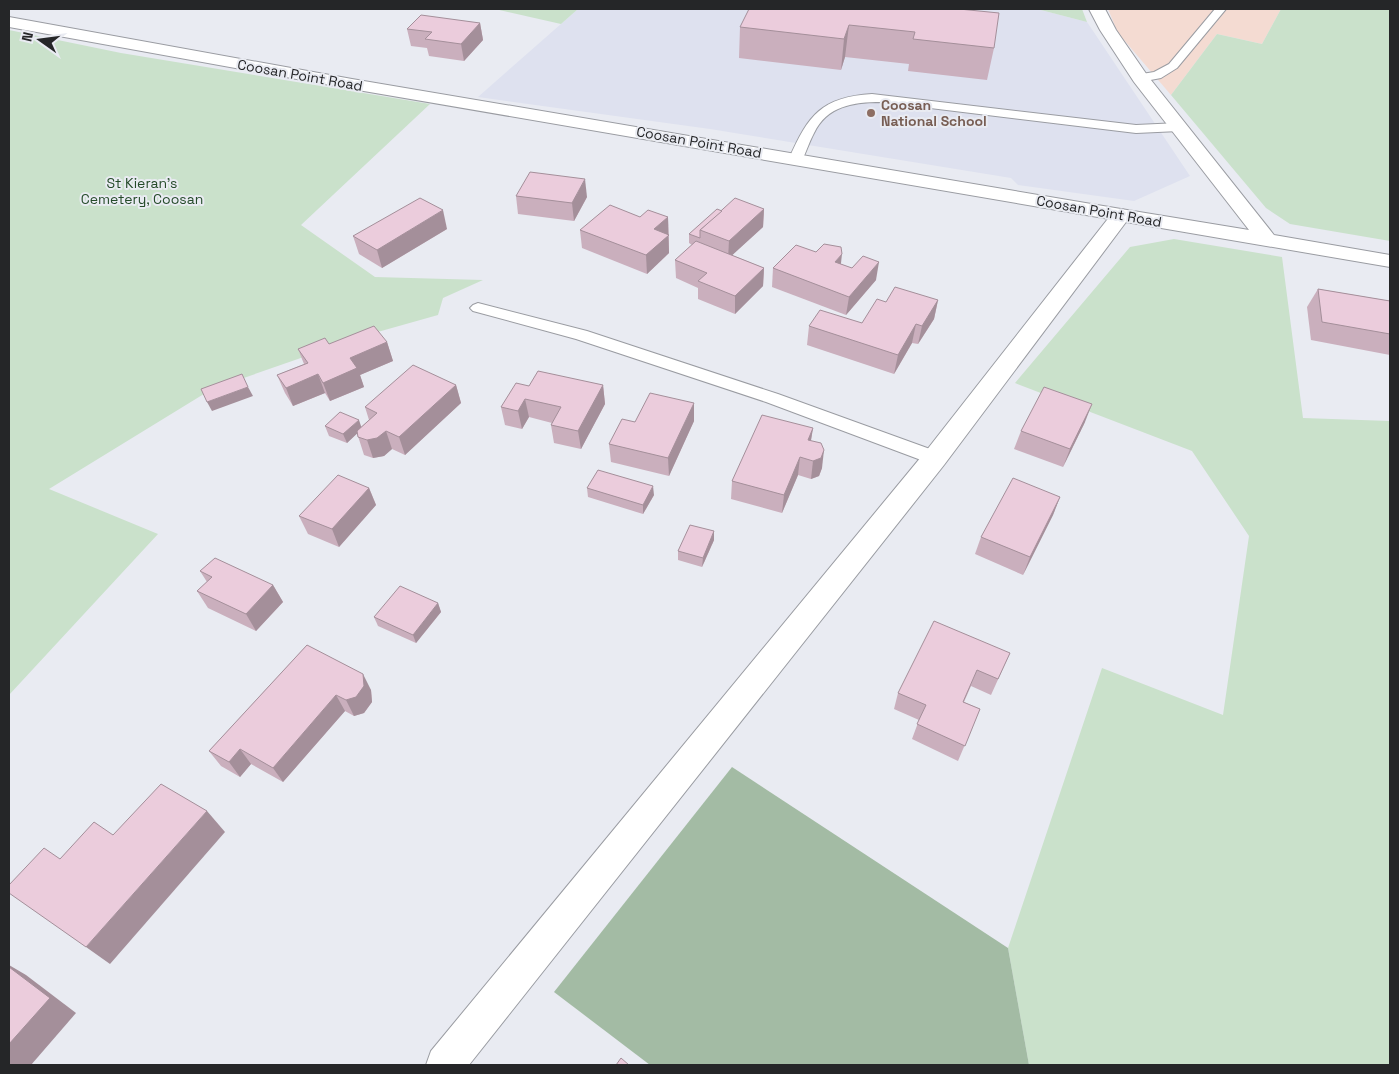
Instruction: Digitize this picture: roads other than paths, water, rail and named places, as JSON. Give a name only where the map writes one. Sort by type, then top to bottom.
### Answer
[{"type":"street","points":[[1097,9],[1108,30],[1140,78],[1266,239]]},
{"type":"street","name":"Coosan Point Road","points":[[9,22],[352,84],[1390,261]]},
{"type":"street","points":[[444,1065],[936,458],[1121,215]]},
{"type":"lane","points":[[1140,78],[1157,75],[1173,66],[1221,9]]},
{"type":"lane","points":[[796,159],[814,122],[831,106],[857,98],[881,98],[1136,129],[1179,126]]},
{"type":"lane","points":[[478,308],[590,338],[772,398],[936,458]]},
{"type":"place","name":"Coosan National School","points":[[871,113]]},
{"type":"park label","name":"St Kieran's Cemetery, Coosan","points":[[142,192]]}]
